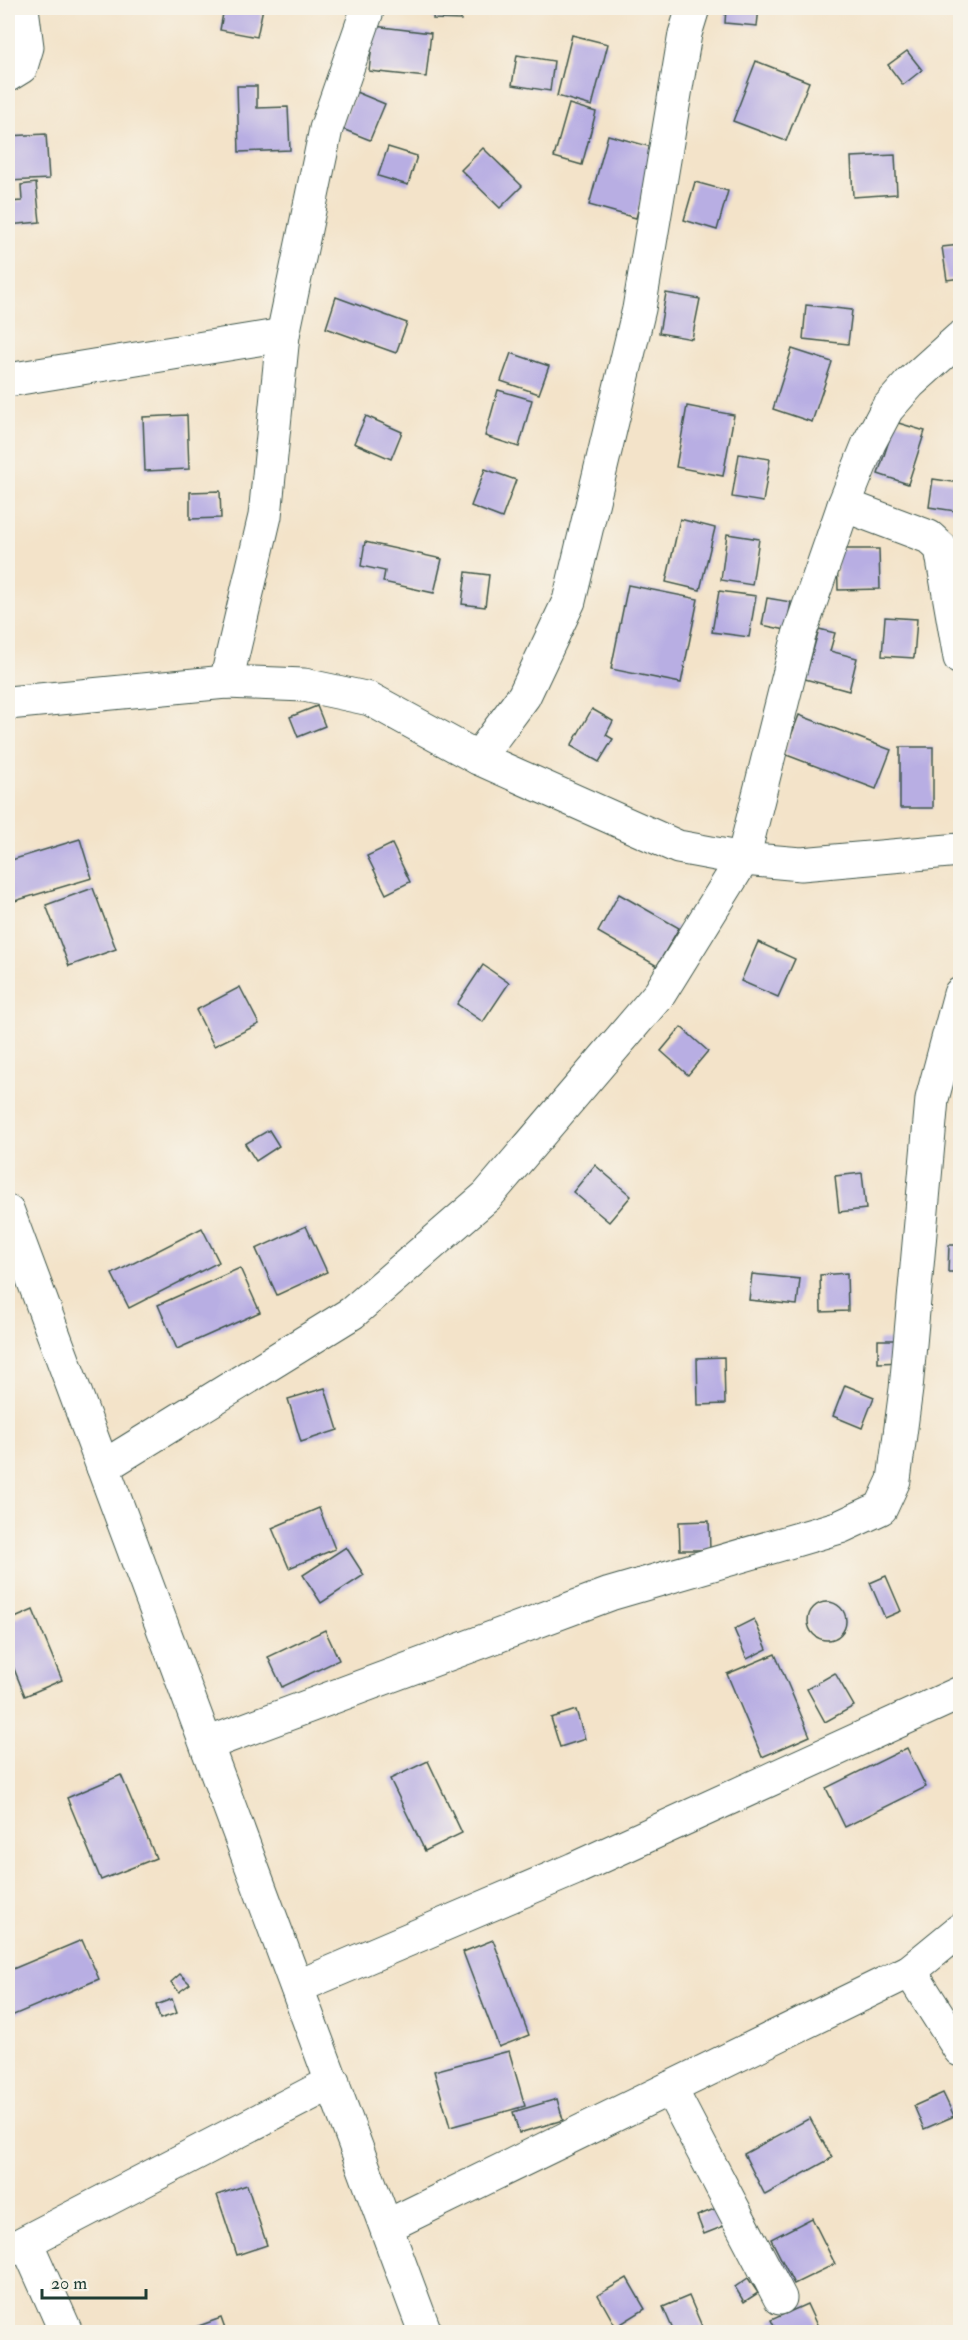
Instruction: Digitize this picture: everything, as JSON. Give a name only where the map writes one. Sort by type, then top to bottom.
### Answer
[{"type":"street","points":[[8,75],[21,67],[27,47],[22,8]]},
{"type":"street","points":[[226,682],[265,516],[283,335],[326,129],[368,8]]},
{"type":"street","points":[[478,759],[524,696],[569,601],[639,309],[685,34],[693,8]]},
{"type":"street","points":[[8,380],[283,335]]},
{"type":"street","points":[[103,1467],[352,1313],[487,1196],[660,993],[743,859],[799,635],[844,505],[869,443],[886,409],[910,383],[958,341]]},
{"type":"street","points":[[844,505],[929,537],[941,548],[960,658]]},
{"type":"street","points":[[8,703],[226,682],[304,685],[370,699],[478,759],[678,847],[743,859],[801,864],[960,850]]},
{"type":"street","points":[[207,1744],[610,1594],[840,1527],[880,1508],[894,1480],[906,1389],[932,1099],[960,994]]},
{"type":"street","points":[[11,1233],[103,1467],[425,2332]]},
{"type":"street","points":[[297,1987],[574,1869],[960,1693]]},
{"type":"street","points":[[387,2226],[910,1971],[960,1930]]},
{"type":"street","points":[[910,1971],[960,2050]]},
{"type":"street","points":[[66,2332],[17,2247],[333,2082]]},
{"type":"street","points":[[670,2088],[780,2298]]},
{"type":"building","points":[[224,8],[263,8],[257,37],[220,30]]},
{"type":"building","points":[[434,8],[462,8],[461,20],[433,19]]},
{"type":"building","points":[[726,8],[759,8],[757,26],[725,23]]},
{"type":"building","points":[[374,26],[431,33],[426,77],[369,71]]},
{"type":"building","points":[[572,35],[608,44],[592,106],[557,96]]},
{"type":"building","points":[[956,38],[960,38],[960,65],[957,65]]},
{"type":"building","points":[[907,51],[922,70],[903,85],[888,65]]},
{"type":"building","points":[[517,55],[554,61],[550,91],[512,85]]},
{"type":"building","points":[[756,61],[809,82],[786,141],[733,121]]},
{"type":"building","points":[[237,86],[257,86],[257,108],[288,107],[290,150],[239,152]]},
{"type":"building","points":[[356,92],[385,104],[370,140],[340,128]]},
{"type":"building","points":[[569,104],[596,112],[582,165],[554,157]]},
{"type":"building","points":[[46,134],[49,179],[8,181],[8,136]]},
{"type":"building","points":[[608,135],[655,148],[636,218],[589,205]]},
{"type":"building","points":[[388,147],[417,156],[408,185],[378,176]]},
{"type":"building","points":[[483,148],[522,186],[500,208],[461,170]]},
{"type":"building","points":[[895,155],[897,194],[853,197],[851,157]]},
{"type":"building","points":[[695,182],[728,191],[717,230],[684,220]]},
{"type":"building","points":[[36,183],[40,222],[8,225],[8,202],[22,201],[21,185]]},
{"type":"building","points":[[960,245],[960,278],[947,280],[942,247]]},
{"type":"building","points":[[666,293],[700,299],[692,339],[659,333]]},
{"type":"building","points":[[336,297],[407,323],[396,353],[326,328]]},
{"type":"building","points":[[806,305],[852,310],[848,344],[803,339]]},
{"type":"building","points":[[792,349],[832,362],[812,422],[773,409]]},
{"type":"building","points":[[511,353],[549,366],[539,394],[501,381]]},
{"type":"building","points":[[498,390],[532,400],[519,447],[485,436]]},
{"type":"building","points":[[687,406],[734,415],[723,476],[676,467]]},
{"type":"building","points":[[187,415],[189,469],[145,471],[143,417]]},
{"type":"building","points":[[366,416],[402,432],[391,459],[354,443]]},
{"type":"building","points":[[895,422],[925,431],[908,484],[878,474]]},
{"type":"building","points":[[739,454],[770,459],[763,502],[732,497]]},
{"type":"building","points":[[485,469],[516,480],[502,518],[471,506]]},
{"type":"building","points":[[933,479],[960,483],[955,511],[929,507]]},
{"type":"building","points":[[220,491],[221,518],[190,519],[190,492]]},
{"type":"building","points":[[680,519],[715,528],[700,590],[666,582]]},
{"type":"building","points":[[727,534],[759,539],[752,585],[721,580]]},
{"type":"building","points":[[365,542],[442,559],[434,593],[383,582],[385,571],[361,566]]},
{"type":"building","points":[[837,549],[879,549],[880,589],[838,590]]},
{"type":"building","points":[[466,572],[489,575],[485,607],[462,604]]},
{"type":"building","points":[[628,585],[698,599],[681,683],[611,669]]},
{"type":"building","points":[[719,591],[756,596],[749,637],[712,632]]},
{"type":"building","points":[[767,598],[791,602],[786,630],[762,625]]},
{"type":"building","points":[[885,617],[917,619],[914,658],[882,656]]},
{"type":"building","points":[[819,629],[835,633],[830,651],[857,658],[849,691],[805,679]]},
{"type":"building","points":[[317,706],[325,726],[298,737],[290,717]]},
{"type":"building","points":[[592,709],[613,721],[606,735],[613,739],[599,762],[571,746]]},
{"type":"building","points":[[799,715],[891,750],[876,789],[784,754]]},
{"type":"building","points":[[900,747],[933,747],[933,808],[900,808]]},
{"type":"building","points":[[80,839],[92,878],[8,903],[8,861]]},
{"type":"building","points":[[392,844],[410,882],[386,894],[367,856]]},
{"type":"building","points":[[93,888],[116,949],[69,966],[46,905]]},
{"type":"building","points":[[619,894],[679,928],[657,966],[598,932]]},
{"type":"building","points":[[758,942],[795,959],[778,997],[741,981]]},
{"type":"building","points":[[483,965],[509,983],[483,1022],[457,1004]]},
{"type":"building","points":[[240,987],[259,1024],[214,1046],[196,1010]]},
{"type":"building","points":[[681,1027],[708,1051],[688,1075],[661,1051]]},
{"type":"building","points":[[269,1130],[279,1146],[256,1161],[245,1144]]},
{"type":"building","points":[[595,1165],[631,1196],[609,1222],[573,1192]]},
{"type":"building","points":[[862,1173],[866,1209],[839,1212],[835,1176]]},
{"type":"building","points":[[306,1226],[327,1272],[277,1295],[256,1249]]},
{"type":"building","points":[[202,1228],[219,1262],[129,1308],[112,1274]]},
{"type":"building","points":[[949,1245],[960,1245],[960,1272],[948,1272]]},
{"type":"building","points":[[240,1268],[260,1312],[177,1349],[158,1305]]},
{"type":"building","points":[[847,1273],[848,1311],[821,1312],[820,1275]]},
{"type":"building","points":[[752,1274],[800,1279],[797,1305],[749,1300]]},
{"type":"building","points":[[878,1340],[904,1340],[904,1362],[878,1363]]},
{"type":"building","points":[[724,1357],[725,1404],[698,1405],[697,1358]]},
{"type":"building","points":[[845,1385],[874,1397],[862,1428],[833,1416]]},
{"type":"building","points":[[325,1388],[338,1430],[301,1442],[288,1399]]},
{"type":"building","points":[[319,1508],[335,1549],[289,1568],[272,1528]]},
{"type":"building","points":[[709,1521],[710,1550],[680,1550],[679,1522]]},
{"type":"building","points":[[346,1547],[364,1575],[321,1603],[303,1575]]},
{"type":"building","points":[[886,1576],[901,1611],[885,1618],[870,1583]]},
{"type":"building","points":[[827,1602],[834,1603],[840,1608],[845,1614],[845,1628],[840,1634],[834,1639],[827,1640],[820,1639],[814,1634],[809,1628],[808,1621],[809,1614],[814,1608],[820,1603]]},
{"type":"building","points":[[33,1610],[62,1680],[25,1696],[8,1654],[8,1621]]},
{"type":"building","points":[[754,1619],[767,1649],[747,1659],[734,1629]]},
{"type":"building","points":[[325,1630],[339,1660],[282,1687],[268,1657]]},
{"type":"building","points":[[775,1654],[810,1736],[762,1757],[727,1674]]},
{"type":"building","points":[[835,1673],[854,1706],[825,1722],[807,1689]]},
{"type":"building","points":[[576,1710],[585,1739],[560,1747],[551,1718]]},
{"type":"building","points":[[907,1748],[926,1787],[845,1827],[826,1788]]},
{"type":"building","points":[[428,1761],[462,1833],[425,1851],[390,1779]]},
{"type":"building","points":[[121,1775],[156,1858],[101,1880],[67,1798]]},
{"type":"building","points":[[82,1940],[99,1979],[9,2017],[8,1971]]},
{"type":"building","points":[[493,1940],[529,2035],[499,2047],[463,1952]]},
{"type":"building","points":[[180,1974],[190,1984],[179,1992],[171,1982]]},
{"type":"building","points":[[172,1999],[177,2013],[160,2019],[156,2005]]},
{"type":"building","points":[[509,2051],[525,2106],[450,2127],[434,2071]]},
{"type":"building","points":[[943,2093],[954,2116],[924,2129],[914,2106]]},
{"type":"building","points":[[557,2099],[563,2120],[519,2133],[513,2112]]},
{"type":"building","points":[[810,2118],[832,2158],[765,2195],[744,2154]]},
{"type":"building","points":[[247,2185],[267,2245],[237,2255],[217,2195]]},
{"type":"building","points":[[722,2206],[729,2224],[704,2234],[697,2216]]},
{"type":"building","points":[[812,2218],[835,2264],[794,2284],[771,2239]]},
{"type":"building","points":[[627,2278],[645,2309],[616,2327],[598,2295]]},
{"type":"building","points":[[748,2278],[758,2293],[744,2302],[735,2287]]},
{"type":"building","points":[[689,2296],[704,2331],[674,2332],[663,2307]]},
{"type":"building","points":[[807,2304],[820,2332],[777,2332],[771,2320]]},
{"type":"building","points":[[221,2318],[226,2332],[182,2332]]}]
